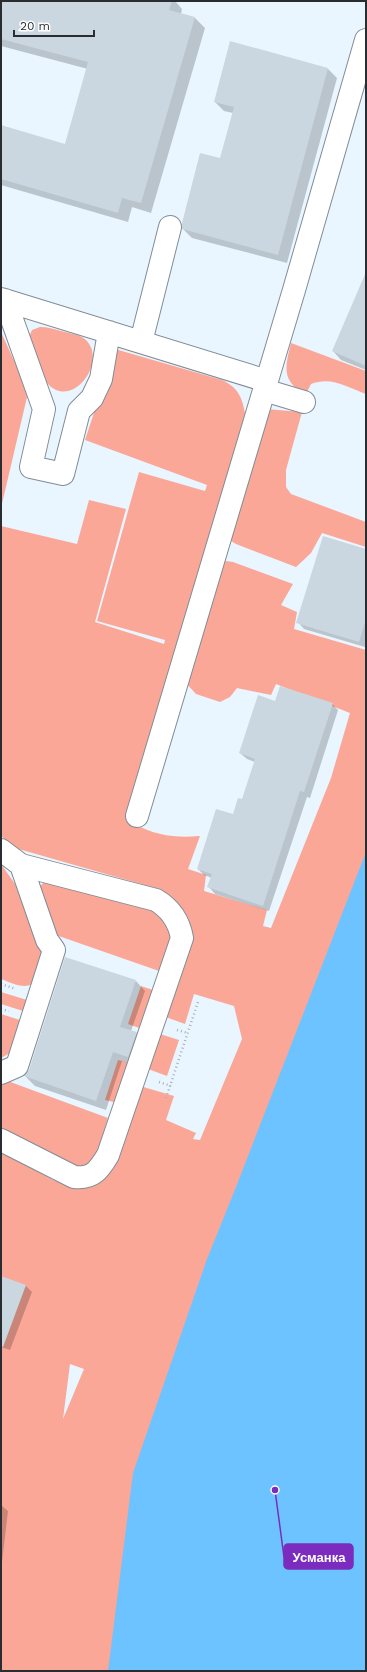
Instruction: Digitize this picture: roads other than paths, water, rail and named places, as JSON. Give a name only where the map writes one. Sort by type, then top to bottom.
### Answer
[{"type":"street","points":[[137,816],[366,40]]},
{"type":"street","points":[[142,342],[170,227]]},
{"type":"street","points":[[3,300],[142,342],[265,385],[304,402]]},
{"type":"street","points":[[3,300],[44,409],[32,467],[63,474],[79,411],[92,398],[101,379],[108,332]]},
{"type":"street","points":[[1,850],[20,864],[156,900],[170,911],[176,920],[182,938],[108,1155],[96,1173],[87,1177],[74,1177],[1,1140]]},
{"type":"street","points":[[1,1073],[17,1066],[54,950],[47,940],[20,864]]},
{"type":"water","points":[[366,852],[366,1671],[108,1671],[133,1473],[207,1259]]},
{"type":"place","name":"Усманка","points":[[275,1490]]}]
